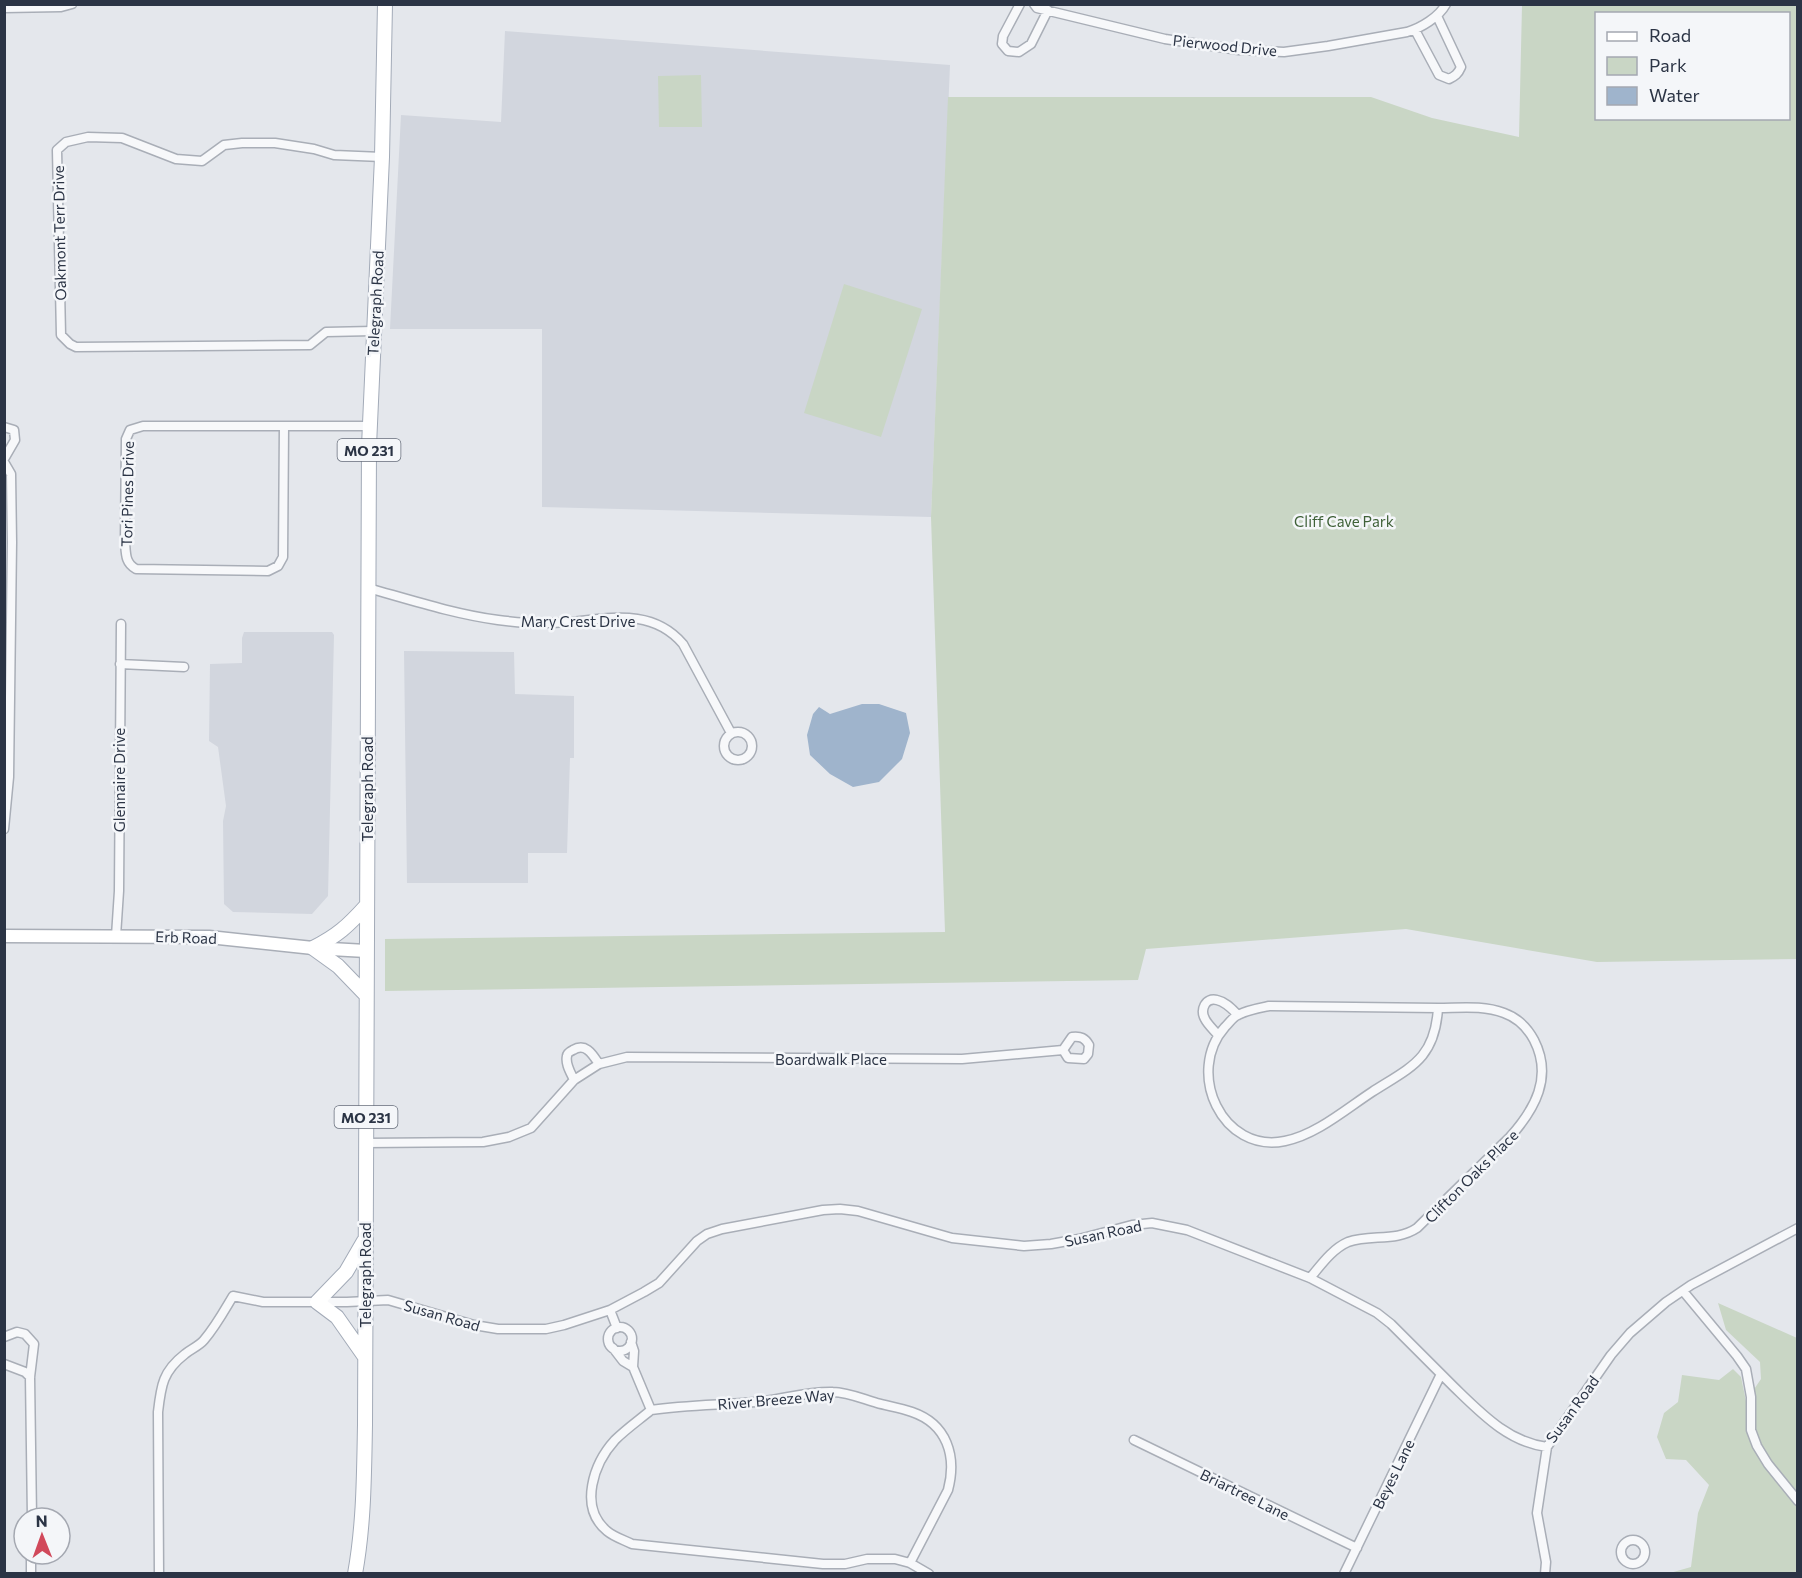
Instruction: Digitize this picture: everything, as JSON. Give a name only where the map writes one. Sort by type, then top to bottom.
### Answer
[{"type":"main road","name":"Telegraph Road","points":[[355,1574],[363,1507],[365,1357],[370,426],[382,157],[385,4]]},
{"type":"main road","points":[[366,906],[334,938],[313,948],[338,966],[366,994]]},
{"type":"main road","points":[[365,1240],[346,1272],[317,1302],[337,1317],[365,1357]]},
{"type":"street","points":[[4,8],[61,7],[72,4]]},
{"type":"street","points":[[1020,4],[1003,36],[1002,44],[1008,51],[1019,52],[1031,44],[1048,10]]},
{"type":"street","name":"Pierwood Drive","points":[[1036,6],[1165,39],[1239,50],[1284,52],[1407,33],[1437,16],[1446,4]]},
{"type":"street","points":[[1415,30],[1439,75],[1449,79],[1454,77],[1461,68],[1437,16]]},
{"type":"street","name":"Oakmont Terr Drive","points":[[373,331],[326,332],[310,345],[76,347],[69,344],[61,335],[57,150],[66,141],[88,137],[122,138],[176,159],[202,161],[224,145],[242,143],[275,143],[314,149],[333,155],[382,157]]},
{"type":"street","name":"Tori Pines Drive","points":[[284,426],[283,557],[278,566],[268,571],[136,569],[129,565],[125,542],[126,439],[130,430],[143,426],[284,426],[370,426]]},
{"type":"street","points":[[4,427],[14,430],[15,440],[4,460],[11,474],[12,542],[9,777],[4,829]]},
{"type":"street","name":"Mary Crest Drive","points":[[368,588],[444,609],[497,620],[549,623],[595,619],[634,619],[655,623],[672,632],[683,644],[731,733]]},
{"type":"street","name":"Glennaire Drive","points":[[116,936],[121,624]]},
{"type":"street","points":[[120,664],[184,667]]},
{"type":"street","name":"Erb Road","points":[[4,936],[209,937],[366,951]]},
{"type":"street","points":[[1218,1035],[1204,1018],[1203,1009],[1206,1002],[1217,1000],[1225,1003],[1238,1015]]},
{"type":"street","name":"Clifton Oaks Place","points":[[1310,1278],[1334,1250],[1348,1242],[1403,1235],[1417,1228],[1510,1137],[1523,1122],[1539,1091],[1542,1076],[1538,1049],[1525,1026],[1515,1018],[1480,1008],[1269,1006],[1238,1015],[1218,1035],[1208,1061],[1208,1081],[1219,1109],[1235,1131],[1252,1138],[1277,1142],[1310,1132],[1410,1068],[1431,1043],[1437,1025],[1438,1008]]},
{"type":"street","points":[[574,1080],[567,1065],[567,1056],[570,1051],[579,1047],[586,1048],[599,1064]]},
{"type":"street","name":"Boardwalk Place","points":[[366,1143],[483,1143],[510,1137],[531,1128],[574,1080],[599,1064],[627,1057],[962,1059],[1063,1050]]},
{"type":"street","name":"Susan Road","points":[[159,1574],[158,1412],[160,1392],[165,1375],[172,1365],[202,1342],[216,1326],[233,1296],[263,1302],[388,1300],[474,1325],[498,1329],[546,1329],[610,1310],[658,1283],[697,1241],[707,1234],[823,1209],[858,1211],[952,1238],[1024,1246],[1052,1244],[1132,1225],[1152,1223],[1187,1230],[1310,1278],[1384,1318],[1492,1423],[1523,1441],[1547,1447],[1611,1355],[1630,1333],[1666,1302],[1691,1285],[1797,1228]]},
{"type":"street","points":[[1683,1291],[1746,1369],[1751,1397],[1751,1430],[1757,1446],[1797,1501]]},
{"type":"street","points":[[610,1310],[617,1328]]},
{"type":"street","points":[[633,1367],[623,1361],[609,1342],[609,1335],[617,1328],[622,1327],[628,1330],[632,1336],[633,1367],[651,1410],[616,1439],[598,1465],[592,1481],[592,1504],[596,1516],[608,1531],[632,1544],[823,1564],[845,1564],[867,1558],[896,1559],[910,1563],[929,1574]]},
{"type":"street","points":[[4,1337],[17,1332],[25,1334],[34,1344],[30,1377],[32,1506]]},
{"type":"street","points":[[613,1348],[624,1350],[632,1342]]},
{"type":"street","points":[[4,1364],[25,1372],[30,1377]]},
{"type":"street","name":"Beyes Lane","points":[[1344,1574],[1441,1374]]},
{"type":"street","name":"River Breeze Way","points":[[651,1410],[680,1406],[758,1402],[834,1391],[914,1412],[937,1428],[945,1439],[950,1452],[952,1477],[948,1490],[910,1563]]},
{"type":"street","name":"Briartree Lane","points":[[1134,1440],[1356,1548]]},
{"type":"street","points":[[1545,1574],[1546,1562],[1537,1513],[1547,1447]]},
{"type":"shaded area","points":[[505,31],[950,65],[931,517],[542,507],[542,329],[390,329],[401,115],[501,122]]},
{"type":"shaded area","points":[[244,632],[332,632],[334,635],[328,896],[312,914],[233,912],[224,904],[223,821],[226,806],[218,747],[209,741],[210,664],[242,663]]},
{"type":"shaded area","points":[[404,651],[514,652],[515,694],[574,696],[574,758],[570,758],[567,853],[528,853],[528,883],[407,883]]},
{"type":"green space","name":"Cliff Cave Park","points":[[1522,5],[1797,5],[1797,959],[1597,962],[1406,929],[1146,949],[1138,980],[385,991],[385,939],[945,932],[931,517],[948,97],[1371,97],[1432,118],[1519,137]]},
{"type":"green space","points":[[701,75],[702,127],[659,127],[658,76]]},
{"type":"green space","points":[[844,284],[922,309],[881,437],[804,413]]},
{"type":"green space","points":[[1718,1303],[1797,1338],[1797,1573],[1670,1573],[1691,1567],[1698,1513],[1709,1485],[1686,1460],[1666,1459],[1657,1437],[1664,1413],[1678,1402],[1682,1375],[1719,1380],[1733,1369],[1741,1377],[1746,1401],[1761,1379],[1760,1362],[1726,1330]]},
{"type":"water","points":[[862,704],[879,704],[906,713],[910,733],[902,759],[879,782],[853,787],[830,774],[810,755],[807,735],[813,714],[819,707],[830,714]]}]
